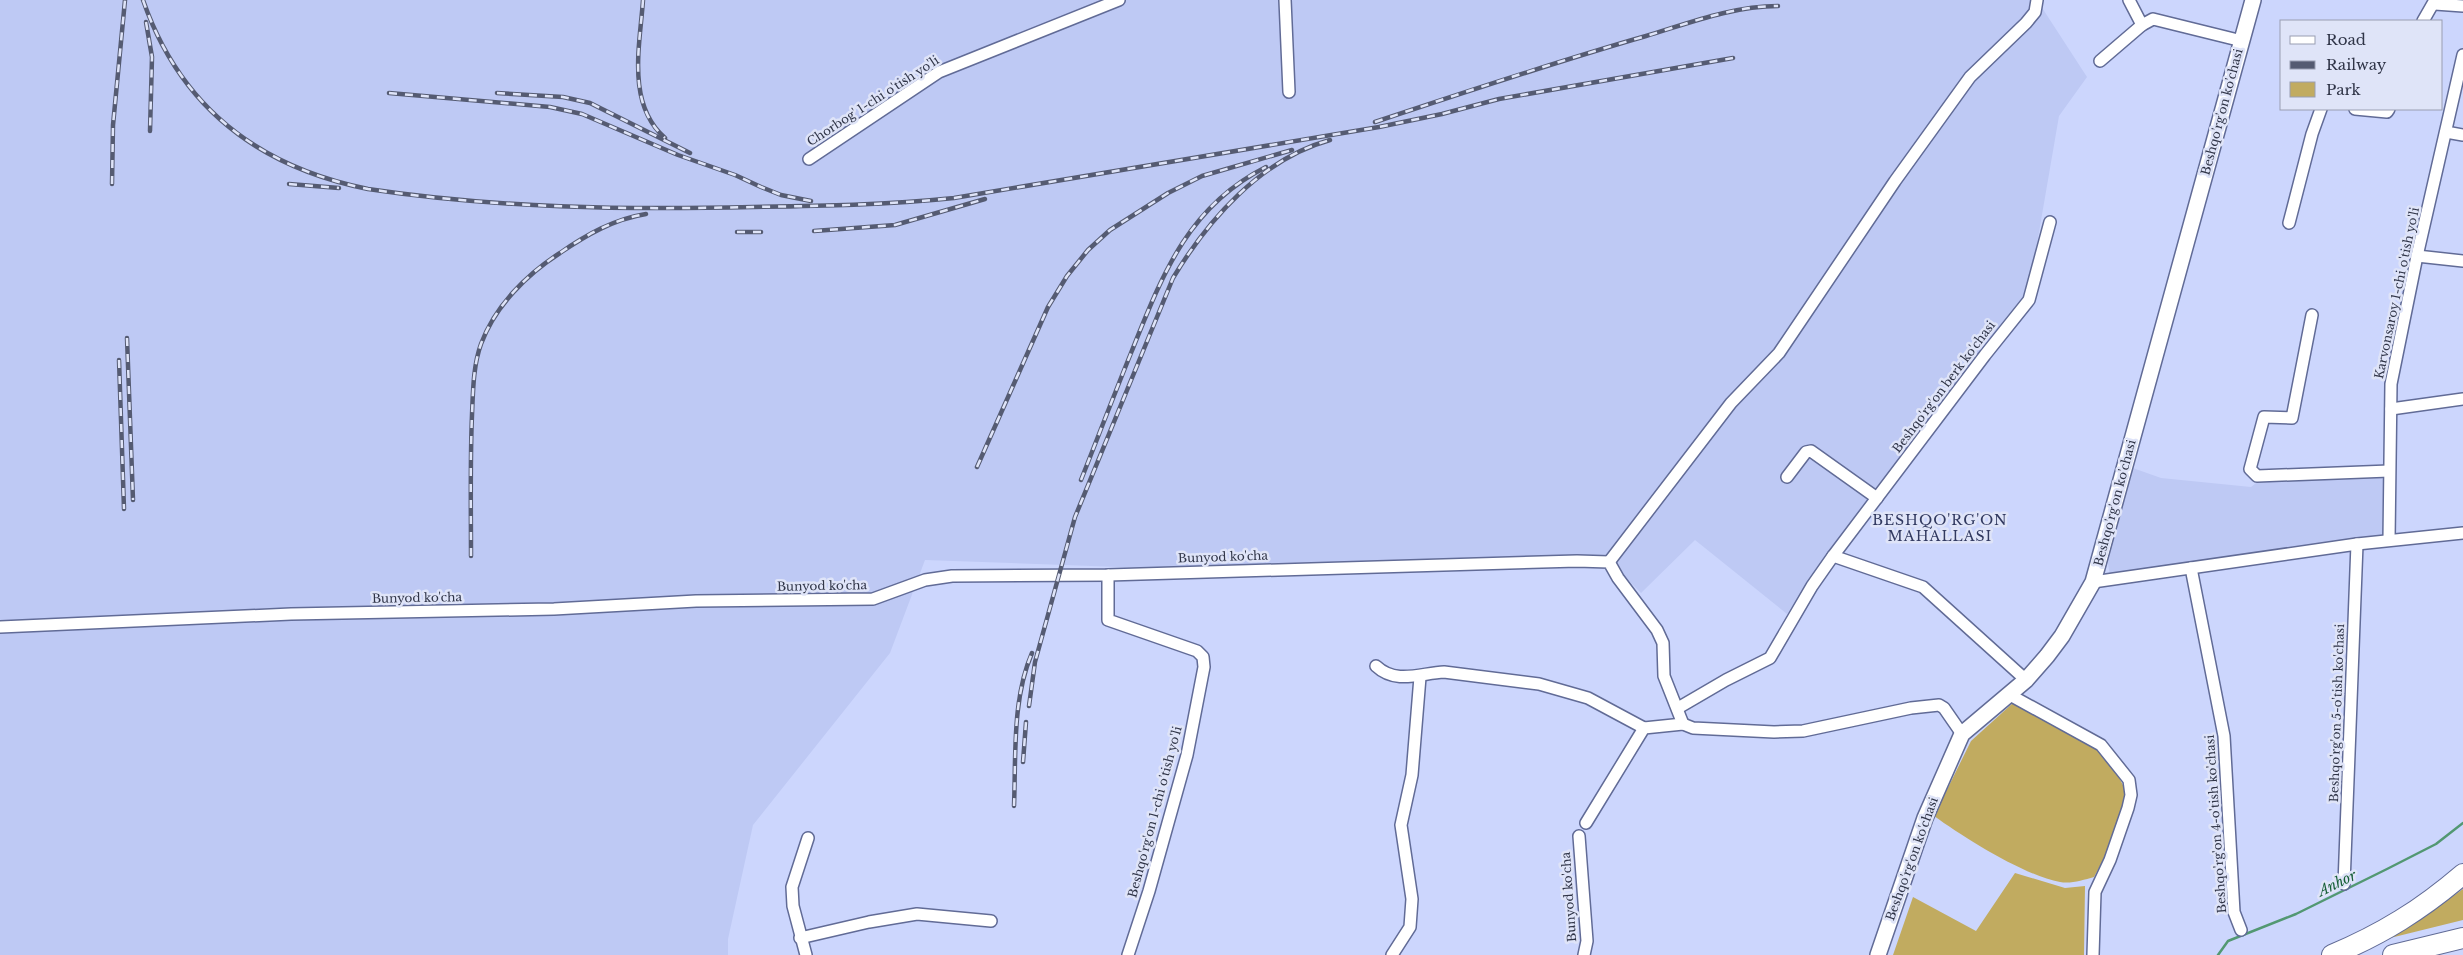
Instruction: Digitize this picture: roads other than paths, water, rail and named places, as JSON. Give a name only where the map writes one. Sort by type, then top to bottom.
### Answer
[{"type":"highway","points":[[2332,955],[2372,938],[2392,926],[2438,895],[2463,874]]},
{"type":"highway","points":[[2393,955],[2460,939]]},
{"type":"street","name":"Chorbog' 1-chi o'tish yo'li","points":[[809,159],[939,72],[1119,0]]},
{"type":"street","points":[[1285,0],[1289,92]]},
{"type":"street","points":[[1684,724],[1664,676],[1663,643],[1657,630],[1618,578],[1609,562],[1731,403],[1779,353],[1894,181],[1970,76],[2026,23],[2035,12],[2037,0]]},
{"type":"street","points":[[2129,0],[2142,25]]},
{"type":"street","name":"Beshqo'rg'on ko'chasi","points":[[1878,955],[1925,818],[1962,734],[2026,680],[2062,636],[2093,582],[2253,0]]},
{"type":"street","points":[[2424,20],[2435,2],[2463,6]]},
{"type":"street","points":[[2100,61],[2142,25],[2153,19],[2242,41]]},
{"type":"street","name":"Karvonsaroy 1-chi o'tish yo'li","points":[[2389,540],[2388,471],[2391,384],[2417,256],[2463,55]]},
{"type":"street","points":[[2289,223],[2312,134],[2321,110]]},
{"type":"street","points":[[2363,110],[2387,112],[2388,110]]},
{"type":"street","points":[[2446,132],[2463,135]]},
{"type":"street","name":"Beshqo'rg'on berk ko'chasi","points":[[1678,708],[1770,658],[1812,586],[1833,556],[2030,300],[2050,222]]},
{"type":"street","points":[[2417,256],[2463,261]]},
{"type":"street","points":[[2312,314],[2292,418],[2264,417],[2250,469],[2252,474],[2257,476],[2388,471]]},
{"type":"street","points":[[2391,409],[2463,399]]},
{"type":"street","points":[[1787,476],[1806,452],[1811,451],[1877,498]]},
{"type":"street","points":[[2093,582],[2358,544],[2463,533]]},
{"type":"street","name":"Beshqo'rg'on 5-o'tish ko'chasi","points":[[2344,884],[2358,544]]},
{"type":"street","points":[[1833,556],[1923,587],[2026,680]]},
{"type":"street","name":"Bunyod ko'cha","points":[[0,627],[291,614],[554,609],[696,600],[873,599],[925,580],[952,576],[1108,575],[1369,566],[1568,561],[1609,562]]},
{"type":"street","name":"Beshqo'rg'on 4-o'tish ko'chasi","points":[[2192,568],[2224,736],[2234,912],[2241,930]]},
{"type":"street","name":"Beshqo'rg'on 1-chi o'tish yo'li","points":[[1108,575],[1108,620],[1197,651],[1203,657],[1204,667],[1187,755],[1149,891],[1128,955]]},
{"type":"street","points":[[1376,666],[1384,674],[1396,677],[1444,672],[1539,684],[1588,698],[1644,728],[1684,724],[1693,728],[1774,732],[1803,731],[1910,708],[1939,705],[1944,708],[1962,734]]},
{"type":"street","points":[[1392,955],[1410,927],[1412,899],[1401,825],[1412,775],[1420,676]]},
{"type":"street","points":[[2010,695],[2101,745],[2129,780],[2131,795],[2128,808],[2110,860],[2096,892],[2093,955]]},
{"type":"street","points":[[1586,823],[1644,728]]},
{"type":"street","name":"Bunyod ko'cha","points":[[1579,836],[1587,941],[1584,955]]},
{"type":"street","points":[[806,955],[793,906],[792,887],[808,838]]},
{"type":"street","points":[[800,938],[869,922],[917,914],[991,922]]},
{"type":"waterway","name":"Anhor","points":[[2218,955],[2228,941],[2296,914],[2387,869],[2436,844],[2463,823]]},
{"type":"railway","points":[[112,184],[113,125],[125,0]]},
{"type":"railway","points":[[143,0],[159,38],[178,72],[202,101],[228,126],[259,148],[292,165],[329,179],[368,189],[512,204],[608,208],[879,204],[954,198],[1379,127],[1442,114],[1499,99],[1733,58]]},
{"type":"railway","points":[[643,0],[638,54],[640,91],[645,108],[653,124],[665,138]]},
{"type":"railway","points":[[1375,122],[1476,88],[1695,21],[1744,9],[1778,6]]},
{"type":"railway","points":[[146,22],[152,57],[150,131]]},
{"type":"railway","points":[[389,93],[550,107],[582,114],[678,155],[735,175],[781,195],[811,201]]},
{"type":"railway","points":[[497,93],[563,97],[590,103],[690,153]]},
{"type":"railway","points":[[1029,706],[1035,662],[1075,517],[1173,278],[1203,235],[1239,194],[1281,161],[1305,149],[1330,140]]},
{"type":"railway","points":[[977,467],[1048,307],[1067,276],[1088,250],[1110,230],[1168,193],[1202,176],[1292,150]]},
{"type":"railway","points":[[1081,480],[1154,297],[1180,246],[1216,202],[1239,183],[1266,167]]},
{"type":"railway","points":[[289,184],[339,188]]},
{"type":"railway","points":[[814,231],[895,225],[985,199]]},
{"type":"railway","points":[[471,556],[473,388],[478,352],[487,330],[513,292],[548,261],[601,229],[634,216],[646,214]]},
{"type":"railway","points":[[737,232],[761,232]]},
{"type":"railway","points":[[127,338],[133,500]]},
{"type":"railway","points":[[119,360],[124,509]]},
{"type":"railway","points":[[1014,806],[1018,708],[1021,689],[1032,653]]},
{"type":"railway","points":[[1023,762],[1026,722]]},
{"type":"district","name":"BESHQO'RG'ON MAHALLASI","points":[[1940,528]]}]
